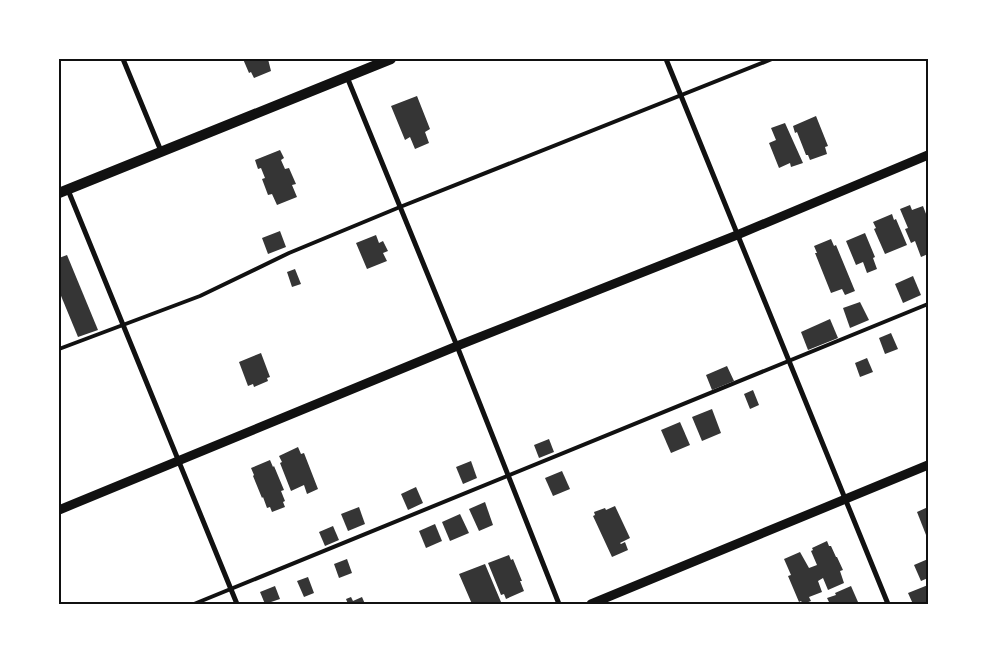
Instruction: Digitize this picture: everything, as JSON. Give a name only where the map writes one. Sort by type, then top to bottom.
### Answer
[{"type":"main road","points":[[63,191],[391,59]]},
{"type":"street","points":[[123,59],[161,151]]},
{"type":"street","points":[[666,59],[888,604]]},
{"type":"street","points":[[347,76],[509,475],[559,604]]},
{"type":"street","points":[[59,510],[457,346],[737,235],[928,155]]},
{"type":"street","points":[[63,191],[122,324],[237,604]]},
{"type":"street","points":[[591,604],[928,465]]},
{"type":"lane","points":[[59,349],[200,296],[289,253],[400,207],[772,59]]},
{"type":"lane","points":[[194,604],[928,304]]},
{"type":"building","points":[[243,59],[268,59],[271,71],[254,78],[251,72],[249,73]]},
{"type":"building","points":[[417,96],[430,129],[425,132],[429,143],[415,149],[410,137],[405,140],[391,106]]},
{"type":"building","points":[[816,116],[828,146],[825,147],[827,154],[810,160],[793,126]]},
{"type":"building","points":[[785,123],[803,163],[791,167],[790,163],[779,168],[769,143],[776,140],[771,128]]},
{"type":"building","points":[[280,150],[284,158],[281,160],[285,169],[289,168],[296,184],[292,185],[297,197],[277,205],[272,194],[268,195],[262,179],[265,178],[261,168],[258,169],[255,160]]},
{"type":"building","points":[[910,205],[912,210],[923,206],[928,219],[928,254],[921,257],[915,241],[911,243],[905,229],[908,228],[900,209]]},
{"type":"building","points":[[892,214],[907,245],[885,254],[874,229],[876,228],[873,222]]},
{"type":"building","points":[[280,231],[286,247],[268,254],[262,238]]},
{"type":"building","points":[[865,233],[875,257],[873,258],[877,269],[867,273],[863,262],[856,265],[846,241]]},
{"type":"building","points":[[376,235],[379,243],[383,241],[388,251],[383,253],[387,261],[367,269],[356,243]]},
{"type":"building","points":[[831,239],[834,246],[836,245],[855,291],[845,295],[842,289],[831,293],[815,253],[817,253],[814,246]]},
{"type":"building","points":[[67,255],[98,330],[78,337],[59,291],[59,258]]},
{"type":"building","points":[[295,269],[301,284],[292,287],[287,272]]},
{"type":"building","points":[[913,276],[921,295],[903,303],[895,284]]},
{"type":"building","points":[[860,302],[869,320],[850,328],[843,308]]},
{"type":"building","points":[[830,319],[838,338],[808,350],[801,332]]},
{"type":"building","points":[[891,333],[898,349],[885,354],[879,338]]},
{"type":"building","points":[[261,353],[270,377],[267,378],[268,381],[254,387],[253,384],[248,386],[239,362]]},
{"type":"building","points":[[867,358],[873,372],[860,377],[855,363]]},
{"type":"building","points":[[727,366],[734,381],[712,390],[706,375]]},
{"type":"building","points":[[753,390],[759,405],[750,409],[744,394]]},
{"type":"building","points":[[712,409],[721,433],[702,441],[692,417]]},
{"type":"building","points":[[680,422],[690,445],[671,453],[661,430]]},
{"type":"building","points":[[549,439],[554,452],[539,458],[534,445]]},
{"type":"building","points":[[298,447],[301,454],[304,453],[318,489],[307,494],[304,485],[291,491],[280,463],[282,462],[279,456]]},
{"type":"building","points":[[270,460],[284,490],[281,491],[285,501],[283,502],[285,507],[272,512],[270,507],[267,508],[262,498],[251,468]]},
{"type":"building","points":[[471,461],[477,478],[463,484],[456,467]]},
{"type":"building","points":[[562,471],[570,489],[553,496],[545,478]]},
{"type":"building","points":[[416,487],[423,503],[408,510],[401,494]]},
{"type":"building","points":[[485,502],[493,525],[479,531],[469,509]]},
{"type":"building","points":[[615,506],[630,538],[620,543],[625,542],[628,550],[612,557],[593,516],[595,515],[594,512]]},
{"type":"building","points":[[359,507],[365,524],[348,531],[341,514]]},
{"type":"building","points":[[928,507],[928,540],[917,512]]},
{"type":"building","points":[[460,514],[469,533],[450,541],[442,522]]},
{"type":"building","points":[[435,524],[442,541],[426,548],[419,531]]},
{"type":"building","points":[[333,526],[339,540],[325,546],[319,532]]},
{"type":"building","points":[[827,541],[843,570],[840,571],[844,583],[828,590],[823,578],[818,581],[822,592],[809,597],[811,601],[803,604],[801,601],[799,602],[788,576],[791,575],[784,559],[800,552],[809,568],[817,565],[811,551],[813,550],[812,548]]},
{"type":"building","points":[[509,555],[511,560],[513,559],[524,591],[506,599],[504,594],[501,595],[488,563]]},
{"type":"building","points":[[347,559],[352,573],[339,578],[334,564]]},
{"type":"building","points":[[928,559],[928,578],[921,581],[914,565]]},
{"type":"building","points":[[485,564],[501,602],[495,604],[483,604],[482,602],[472,604],[459,574]]},
{"type":"building","points":[[308,577],[314,593],[304,597],[297,581]]},
{"type":"building","points":[[928,585],[928,604],[913,604],[908,593]]},
{"type":"building","points":[[275,586],[280,599],[265,604],[260,592]]},
{"type":"building","points":[[851,586],[858,602],[853,604],[830,604],[827,598]]},
{"type":"building","points":[[351,597],[353,601],[362,597],[365,604],[348,604],[346,599]]}]
